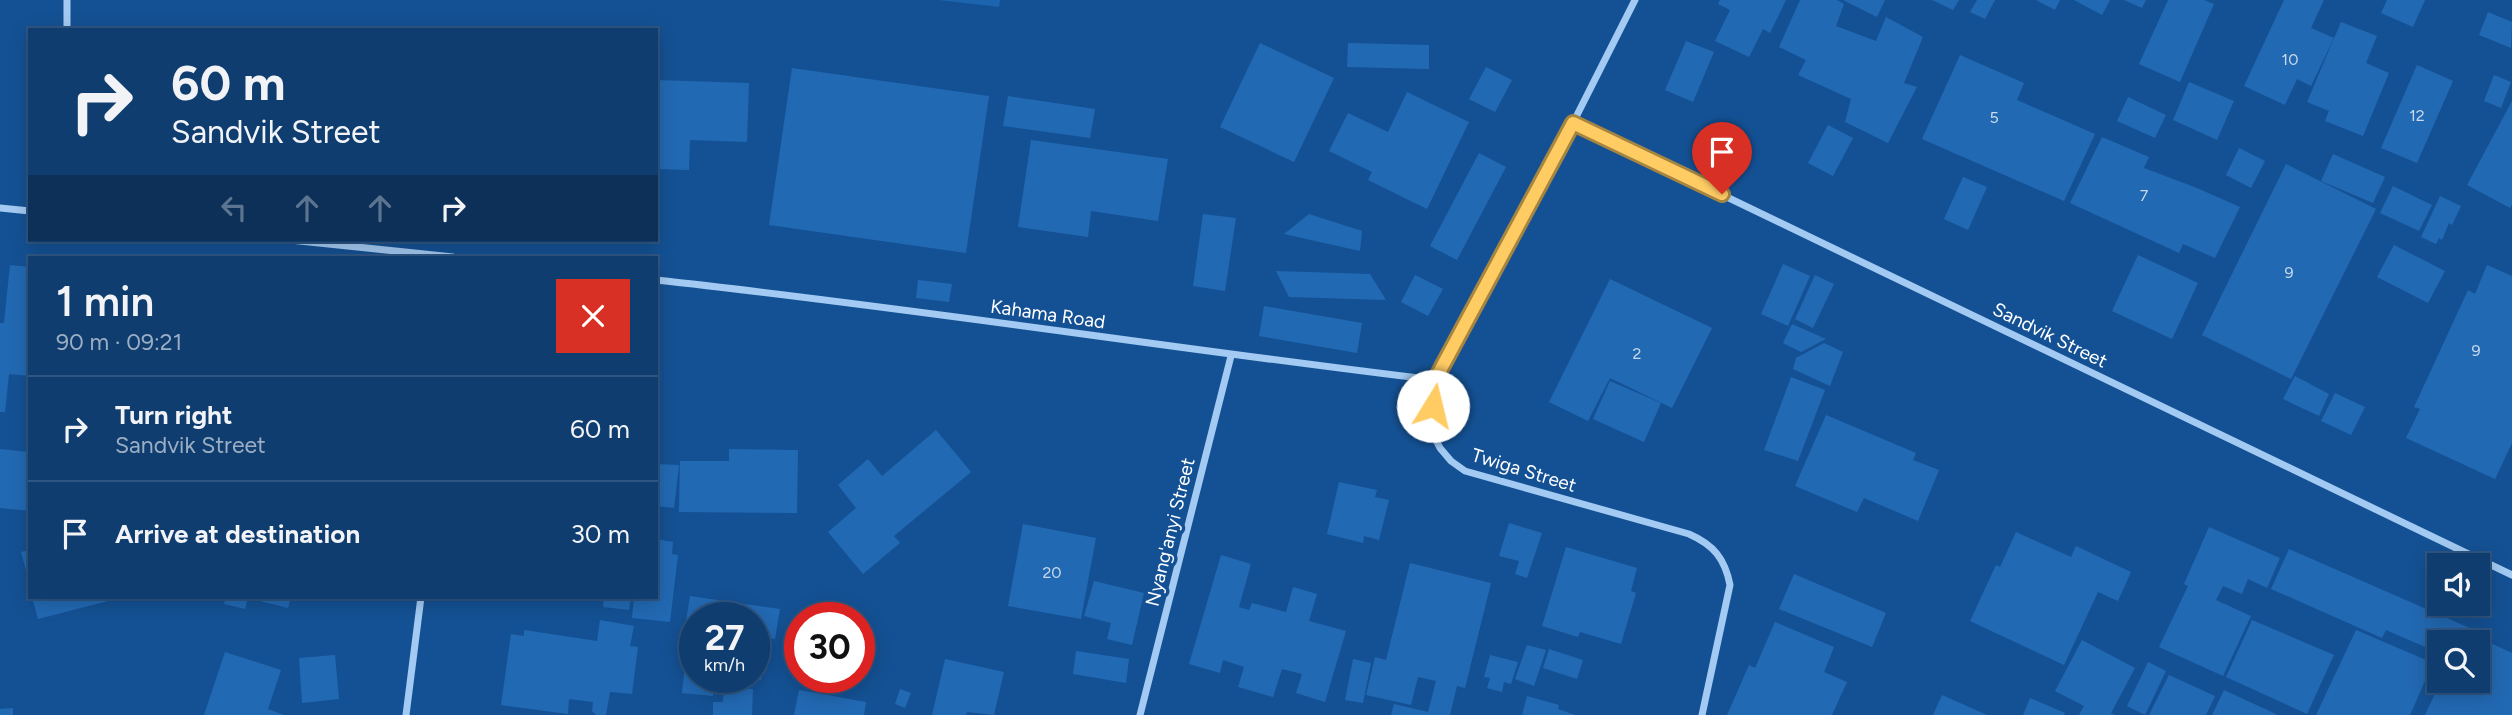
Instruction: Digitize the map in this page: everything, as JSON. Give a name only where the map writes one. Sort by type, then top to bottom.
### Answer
[{"type":"street","points":[[66,28],[67,0]]},
{"type":"street","name":"Twiga Street","points":[[1634,0],[1573,123],[1435,380],[1432,432],[1440,448],[1451,461],[1465,471],[1689,534],[1705,541],[1718,552],[1727,568],[1730,585],[1702,715]]},
{"type":"street","name":"Sandvik Street","points":[[1573,123],[2512,575]]},
{"type":"street","points":[[0,208],[28,211]]},
{"type":"street","points":[[309,242],[443,256]]},
{"type":"street","name":"Kahama Road","points":[[658,280],[782,293],[1231,356],[1435,380]]},
{"type":"street","name":"Nyang'anyi Street","points":[[1140,715],[1231,356]]},
{"type":"street","points":[[406,715],[421,599]]},
{"type":"shaded area","points":[[939,0],[1000,0],[999,7]]},
{"type":"building","points":[[1720,0],[1786,0],[1770,33],[1763,29],[1749,57],[1715,41],[1730,10],[1718,4]]},
{"type":"building","points":[[1800,0],[1837,0],[1844,4],[1836,26],[1876,41],[1886,17],[1923,37],[1904,83],[1917,87],[1888,143],[1845,122],[1851,99],[1798,75],[1806,60],[1779,47]]},
{"type":"building","points":[[1843,0],[1885,0],[1877,17]]},
{"type":"building","points":[[1932,0],[1959,0],[1953,10]]},
{"type":"building","points":[[1977,0],[1995,0],[1985,19],[1970,12]]},
{"type":"building","points":[[2036,0],[2060,0],[2055,10]]},
{"type":"building","points":[[2074,0],[2110,0],[2102,15]]},
{"type":"building","points":[[2124,0],[2146,0],[2142,8]]},
{"type":"building","points":[[2168,0],[2204,0],[2214,4],[2180,82],[2139,64]]},
{"type":"building","points":[[2284,0],[2324,0],[2311,28],[2334,38],[2311,86],[2297,79],[2285,105],[2244,86]]},
{"type":"building","points":[[2387,0],[2425,0],[2413,27],[2381,13]]},
{"type":"building","points":[[2488,12],[2512,22],[2511,48],[2479,35]]},
{"type":"building","points":[[2341,22],[2377,36],[2366,63],[2389,73],[2363,136],[2325,121],[2329,111],[2307,102]]},
{"type":"building","points":[[1686,41],[1714,52],[1693,102],[1665,90]]},
{"type":"building","points":[[1260,43],[1334,78],[1294,162],[1220,127]]},
{"type":"building","points":[[1348,43],[1429,45],[1429,69],[1347,67]]},
{"type":"building","points":[[1960,55],[2024,83],[2017,100],[2095,134],[2064,201],[1922,139]]},
{"type":"building","points":[[2417,65],[2453,81],[2417,163],[2381,148]]},
{"type":"building","points":[[1486,67],[1512,80],[1495,112],[1469,99]]},
{"type":"building","points":[[792,68],[989,96],[966,253],[769,225]]},
{"type":"building","points":[[2494,75],[2511,82],[2501,108],[2484,101]]},
{"type":"building","points":[[658,80],[749,83],[747,142],[690,140],[689,170],[658,169]]},
{"type":"building","points":[[2189,82],[2234,101],[2217,140],[2173,120]]},
{"type":"building","points":[[1407,92],[1469,122],[1427,209],[1368,180],[1372,172],[1329,151],[1348,113],[1388,132]]},
{"type":"building","points":[[1008,96],[1095,109],[1090,138],[1003,126]]},
{"type":"building","points":[[2128,97],[2166,115],[2155,138],[2117,121]]},
{"type":"building","points":[[2512,101],[2512,205],[2510,208],[2467,185]]},
{"type":"building","points":[[1828,125],[1853,138],[1833,176],[1808,163]]},
{"type":"building","points":[[2102,137],[2149,157],[2144,168],[2240,207],[2215,258],[2183,244],[2179,253],[2070,203]]},
{"type":"building","points":[[1031,140],[1168,159],[1158,221],[1091,211],[1088,237],[1018,227]]},
{"type":"building","points":[[2239,148],[2265,161],[2251,188],[2226,175]]},
{"type":"building","points":[[1479,153],[1506,167],[1457,260],[1430,246]]},
{"type":"building","points":[[2333,154],[2385,177],[2373,203],[2321,181]]},
{"type":"building","points":[[2286,164],[2376,209],[2291,379],[2202,335]]},
{"type":"building","points":[[1963,177],[1987,187],[1968,230],[1944,219]]},
{"type":"building","points":[[2393,186],[2432,205],[2419,231],[2380,213]]},
{"type":"building","points":[[2440,196],[2461,206],[2452,225],[2449,223],[2442,240],[2439,238],[2436,244],[2421,237]]},
{"type":"building","points":[[1203,214],[1236,218],[1225,291],[1193,286]]},
{"type":"building","points":[[1309,214],[1362,231],[1360,251],[1284,234]]},
{"type":"building","points":[[2394,245],[2445,271],[2428,303],[2377,277]]},
{"type":"building","points":[[2138,255],[2198,283],[2172,339],[2112,311]]},
{"type":"building","points":[[1783,264],[1810,276],[1788,326],[1761,314]]},
{"type":"building","points":[[10,265],[28,267],[28,376],[9,374],[5,412],[0,412],[0,323],[4,323]]},
{"type":"building","points":[[2487,265],[2512,276],[2512,443],[2495,479],[2406,438],[2420,409],[2414,407],[2468,290],[2475,294]]},
{"type":"building","points":[[1276,271],[1370,274],[1386,300],[1289,297]]},
{"type":"building","points":[[1415,275],[1443,289],[1428,316],[1401,302]]},
{"type":"building","points":[[1815,275],[1834,284],[1813,328],[1795,319]]},
{"type":"building","points":[[1610,279],[1712,328],[1672,408],[1610,378],[1588,421],[1549,402]]},
{"type":"building","points":[[918,280],[952,284],[949,302],[916,298]]},
{"type":"building","points":[[1264,306],[1362,323],[1357,353],[1259,336]]},
{"type":"building","points":[[1792,324],[1826,339],[1801,352],[1783,343]]},
{"type":"building","points":[[1824,343],[1843,352],[1830,386],[1793,369],[1796,358]]},
{"type":"building","points":[[2295,376],[2329,394],[2319,416],[2283,399]]},
{"type":"building","points":[[1791,377],[1825,390],[1798,461],[1764,450]]},
{"type":"building","points":[[1610,381],[1661,403],[1644,442],[1593,419]]},
{"type":"building","points":[[2335,393],[2365,407],[2351,435],[2321,421]]},
{"type":"building","points":[[1826,415],[1916,453],[1913,460],[1939,470],[1918,521],[1864,498],[1857,512],[1795,486]]},
{"type":"building","points":[[936,430],[971,472],[894,536],[900,543],[863,574],[828,532],[856,508],[838,485],[868,459],[882,476]]},
{"type":"building","points":[[0,449],[28,452],[28,511],[0,508]]},
{"type":"building","points":[[729,449],[798,450],[797,513],[679,512],[680,461],[729,461]]},
{"type":"building","points":[[658,464],[679,465],[674,508],[658,506]]},
{"type":"building","points":[[1339,482],[1377,490],[1375,497],[1389,500],[1379,540],[1364,536],[1363,543],[1327,534]]},
{"type":"building","points":[[1509,523],[1542,533],[1527,578],[1515,574],[1519,561],[1499,556]]},
{"type":"building","points":[[1023,524],[1096,538],[1081,619],[1008,606]]},
{"type":"building","points":[[2209,527],[2280,558],[2267,588],[2248,579],[2242,594],[2223,586],[2216,600],[2251,616],[2223,676],[2159,647],[2188,586],[2184,584]]},
{"type":"building","points":[[2016,532],[2071,557],[2076,546],[2131,572],[2118,601],[2098,592],[2064,665],[1970,621],[1996,565],[2000,567]]},
{"type":"building","points":[[658,539],[673,542],[672,554],[678,555],[670,622],[632,618],[634,599],[658,599]]},
{"type":"building","points":[[1566,547],[1637,568],[1631,591],[1636,593],[1621,644],[1580,632],[1578,637],[1542,626]]},
{"type":"building","points":[[2289,549],[2427,609],[2427,616],[2442,616],[2474,630],[2427,630],[2427,648],[2386,630],[2382,638],[2271,589]]},
{"type":"building","points":[[28,550],[28,578],[21,552]]},
{"type":"building","points":[[1221,555],[1251,564],[1239,607],[1249,610],[1252,603],[1286,612],[1293,587],[1317,594],[1309,621],[1346,631],[1325,702],[1296,693],[1302,674],[1282,669],[1273,697],[1238,687],[1244,667],[1223,660],[1220,673],[1189,664]]},
{"type":"building","points":[[1410,563],[1491,583],[1465,688],[1457,686],[1450,715],[1391,715],[1394,704],[1428,712],[1436,681],[1418,677],[1411,705],[1366,695],[1375,657],[1386,660]]},
{"type":"building","points":[[1794,574],[1886,613],[1872,647],[1779,609]]},
{"type":"building","points":[[1094,581],[1144,593],[1132,645],[1107,639],[1111,623],[1084,616]]},
{"type":"building","points":[[690,596],[732,602],[689,602]]},
{"type":"building","points":[[33,599],[116,599],[38,619]]},
{"type":"building","points":[[225,599],[248,599],[245,609],[224,604]]},
{"type":"building","points":[[252,599],[290,599],[288,608]]},
{"type":"building","points":[[604,599],[631,599],[629,610],[603,607]]},
{"type":"building","points":[[770,608],[780,609],[775,639],[770,638]]},
{"type":"building","points":[[600,620],[634,626],[630,646],[638,647],[632,694],[610,692],[606,715],[596,715],[592,711],[593,702],[569,699],[568,714],[501,705],[511,634],[524,636],[524,630],[597,641]]},
{"type":"building","points":[[2252,620],[2334,655],[2307,714],[2226,677]]},
{"type":"building","points":[[1775,622],[1834,647],[1824,672],[1847,682],[1832,715],[1727,715],[1749,665],[1755,668]]},
{"type":"building","points":[[2356,630],[2427,660],[2427,677],[2410,715],[2316,715]]},
{"type":"building","points":[[2082,640],[2135,668],[2111,713],[2115,715],[2079,715],[2084,706],[2055,691]]},
{"type":"building","points":[[2490,643],[2512,653],[2512,715],[2425,715],[2435,693],[2490,693]]},
{"type":"building","points":[[1527,645],[1546,650],[1534,686],[1515,679]]},
{"type":"building","points":[[1549,649],[1583,660],[1577,679],[1543,668]]},
{"type":"building","points":[[1076,651],[1129,659],[1126,683],[1073,674]]},
{"type":"building","points":[[225,652],[281,670],[268,709],[284,715],[204,715]]},
{"type":"building","points":[[335,655],[339,699],[302,703],[299,658]]},
{"type":"building","points":[[1490,655],[1518,662],[1511,684],[1504,682],[1502,692],[1487,688],[1490,678],[1484,677]]},
{"type":"building","points":[[945,659],[1004,672],[994,715],[967,712],[966,715],[932,715]]},
{"type":"building","points":[[1353,659],[1371,663],[1363,703],[1345,700]]},
{"type":"building","points":[[2148,662],[2166,671],[2145,715],[2127,706]]},
{"type":"building","points":[[2169,675],[2215,696],[2206,715],[2149,715]]},
{"type":"building","points":[[900,689],[911,693],[905,708],[895,704]]},
{"type":"building","points":[[2224,690],[2278,715],[2212,715]]},
{"type":"building","points":[[682,693],[713,693],[713,696]]},
{"type":"building","points":[[724,693],[753,693],[752,715],[713,715],[713,702],[723,702]]},
{"type":"building","points":[[798,693],[816,693],[866,702],[864,715],[794,715]]},
{"type":"building","points":[[1942,695],[1987,715],[1933,715]]},
{"type":"building","points":[[1527,696],[1559,705],[1558,709],[1575,715],[1522,715]]},
{"type":"building","points":[[2030,698],[2065,713],[2023,715]]},
{"type":"building","points":[[13,708],[13,715],[0,715],[0,709]]},
{"type":"route","points":[[1433,406],[1435,380],[1573,123],[1722,194]]}]
